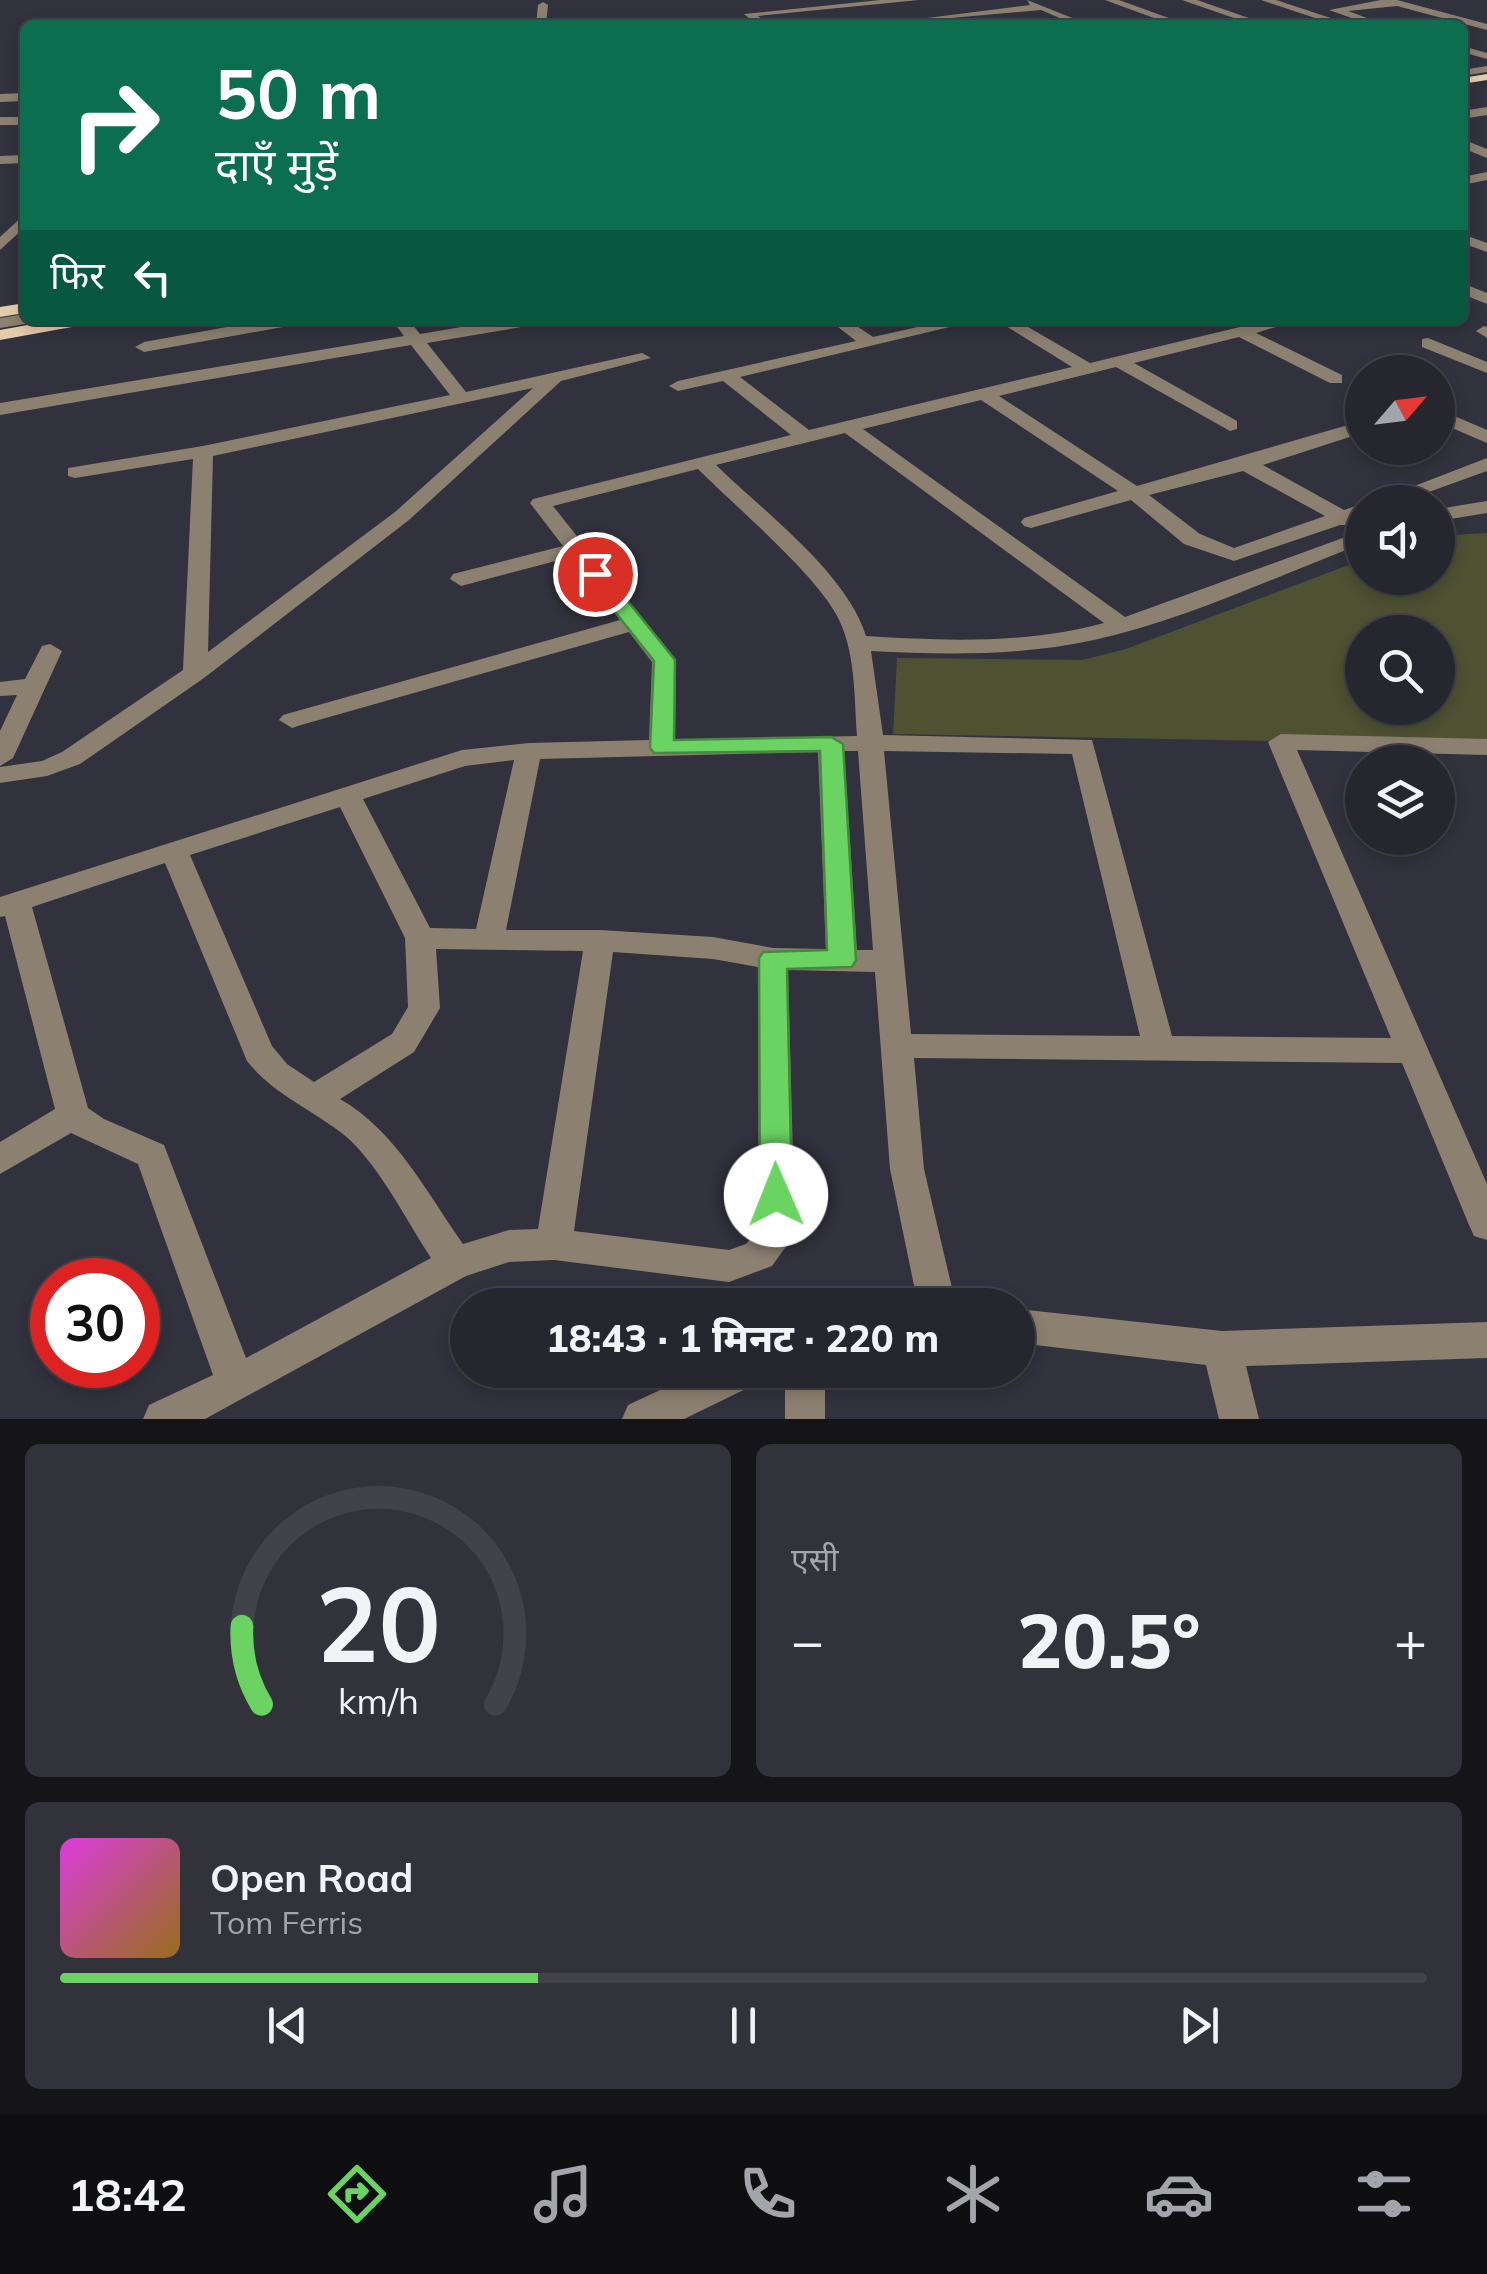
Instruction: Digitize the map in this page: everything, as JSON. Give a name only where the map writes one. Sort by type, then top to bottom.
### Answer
[{"type":"main road","points":[[0,336],[57,325]]},
{"type":"street","points":[[747,0],[766,11]]},
{"type":"street","points":[[757,20],[749,14],[914,0]]},
{"type":"street","points":[[1024,0],[1074,20]]},
{"type":"street","points":[[1110,0],[1168,20]]},
{"type":"street","points":[[1187,0],[1249,20]]},
{"type":"street","points":[[1266,0],[1331,20]]},
{"type":"street","points":[[1463,4],[1487,0]]},
{"type":"street","points":[[1308,13],[1392,2],[1460,20]]},
{"type":"street","points":[[848,4],[882,20]]},
{"type":"street","points":[[1141,11],[1200,4]]},
{"type":"street","points":[[541,20],[542,5]]},
{"type":"street","points":[[930,20],[1081,6]]},
{"type":"street","points":[[1334,10],[1365,20]]},
{"type":"street","points":[[1474,145],[1487,156]]},
{"type":"street","points":[[0,246],[20,223]]},
{"type":"street","points":[[144,347],[266,325]]},
{"type":"street","points":[[404,325],[462,398]]},
{"type":"street","points":[[0,409],[504,325]]},
{"type":"street","points":[[844,325],[870,343]]},
{"type":"street","points":[[678,386],[948,325]]},
{"type":"street","points":[[1012,325],[1087,369]]},
{"type":"street","points":[[662,748],[664,660],[540,503],[1270,325]]},
{"type":"street","points":[[1241,332],[1336,380]]},
{"type":"street","points":[[1428,342],[1487,368]]},
{"type":"street","points":[[75,472],[203,452],[642,358]]},
{"type":"street","points":[[1118,361],[1230,425]]},
{"type":"street","points":[[726,376],[806,437]]},
{"type":"street","points":[[0,775],[46,768],[71,758],[195,673],[402,516],[555,377]]},
{"type":"street","points":[[984,394],[1134,493],[1192,539],[1234,555],[1345,521]]},
{"type":"street","points":[[1455,423],[1487,437]]},
{"type":"street","points":[[849,426],[1122,626]]},
{"type":"street","points":[[1031,522],[1345,433]]},
{"type":"street","points":[[195,673],[203,452]]},
{"type":"street","points":[[702,462],[806,564],[848,614],[864,667],[907,1170],[933,1288]]},
{"type":"street","points":[[1246,464],[1345,513]]},
{"type":"street","points":[[1430,485],[1487,464]]},
{"type":"street","points":[[1455,512],[1487,507]]},
{"type":"street","points":[[856,643],[930,648],[1039,640],[1122,626],[1345,543]]},
{"type":"street","points":[[460,580],[576,549]]},
{"type":"street","points":[[292,720],[634,622]]},
{"type":"street","points":[[0,758],[50,651]]},
{"type":"street","points":[[0,689],[34,686]]},
{"type":"street","points":[[1487,747],[1281,742],[1487,1225]]},
{"type":"street","points":[[236,1384],[152,1155],[130,1141],[90,1132],[73,1115],[8,904],[462,758],[530,750],[872,743],[1083,746],[1159,1049]]},
{"type":"street","points":[[831,744],[842,960]]},
{"type":"street","points":[[489,940],[530,750]]},
{"type":"street","points":[[313,1099],[402,1043],[424,1008],[420,938],[347,794]]},
{"type":"street","points":[[174,850],[258,1052],[275,1073],[354,1123],[383,1156],[456,1263]]},
{"type":"street","points":[[420,938],[600,941],[713,948],[773,958],[890,961]]},
{"type":"street","points":[[554,1244],[600,941]]},
{"type":"street","points":[[163,1419],[236,1384],[456,1263],[509,1246],[554,1244],[729,1266],[759,1255],[777,1234],[773,958]]},
{"type":"street","points":[[896,1046],[1413,1051]]},
{"type":"street","points":[[0,1160],[73,1115]]},
{"type":"street","points":[[1035,1328],[1222,1348],[1487,1340]]},
{"type":"street","points":[[1222,1348],[1239,1419]]},
{"type":"street","points":[[642,1419],[707,1388]]},
{"type":"street","points":[[805,1388],[805,1419]]},
{"type":"green space","points":[[1487,533],[1487,745],[893,734],[897,658],[1082,660],[1126,649],[1345,566],[1345,595],[1455,595],[1455,535]]},
{"type":"route","points":[[595,574],[664,660],[662,748],[831,744],[842,960],[773,958],[776,1195]]}]
